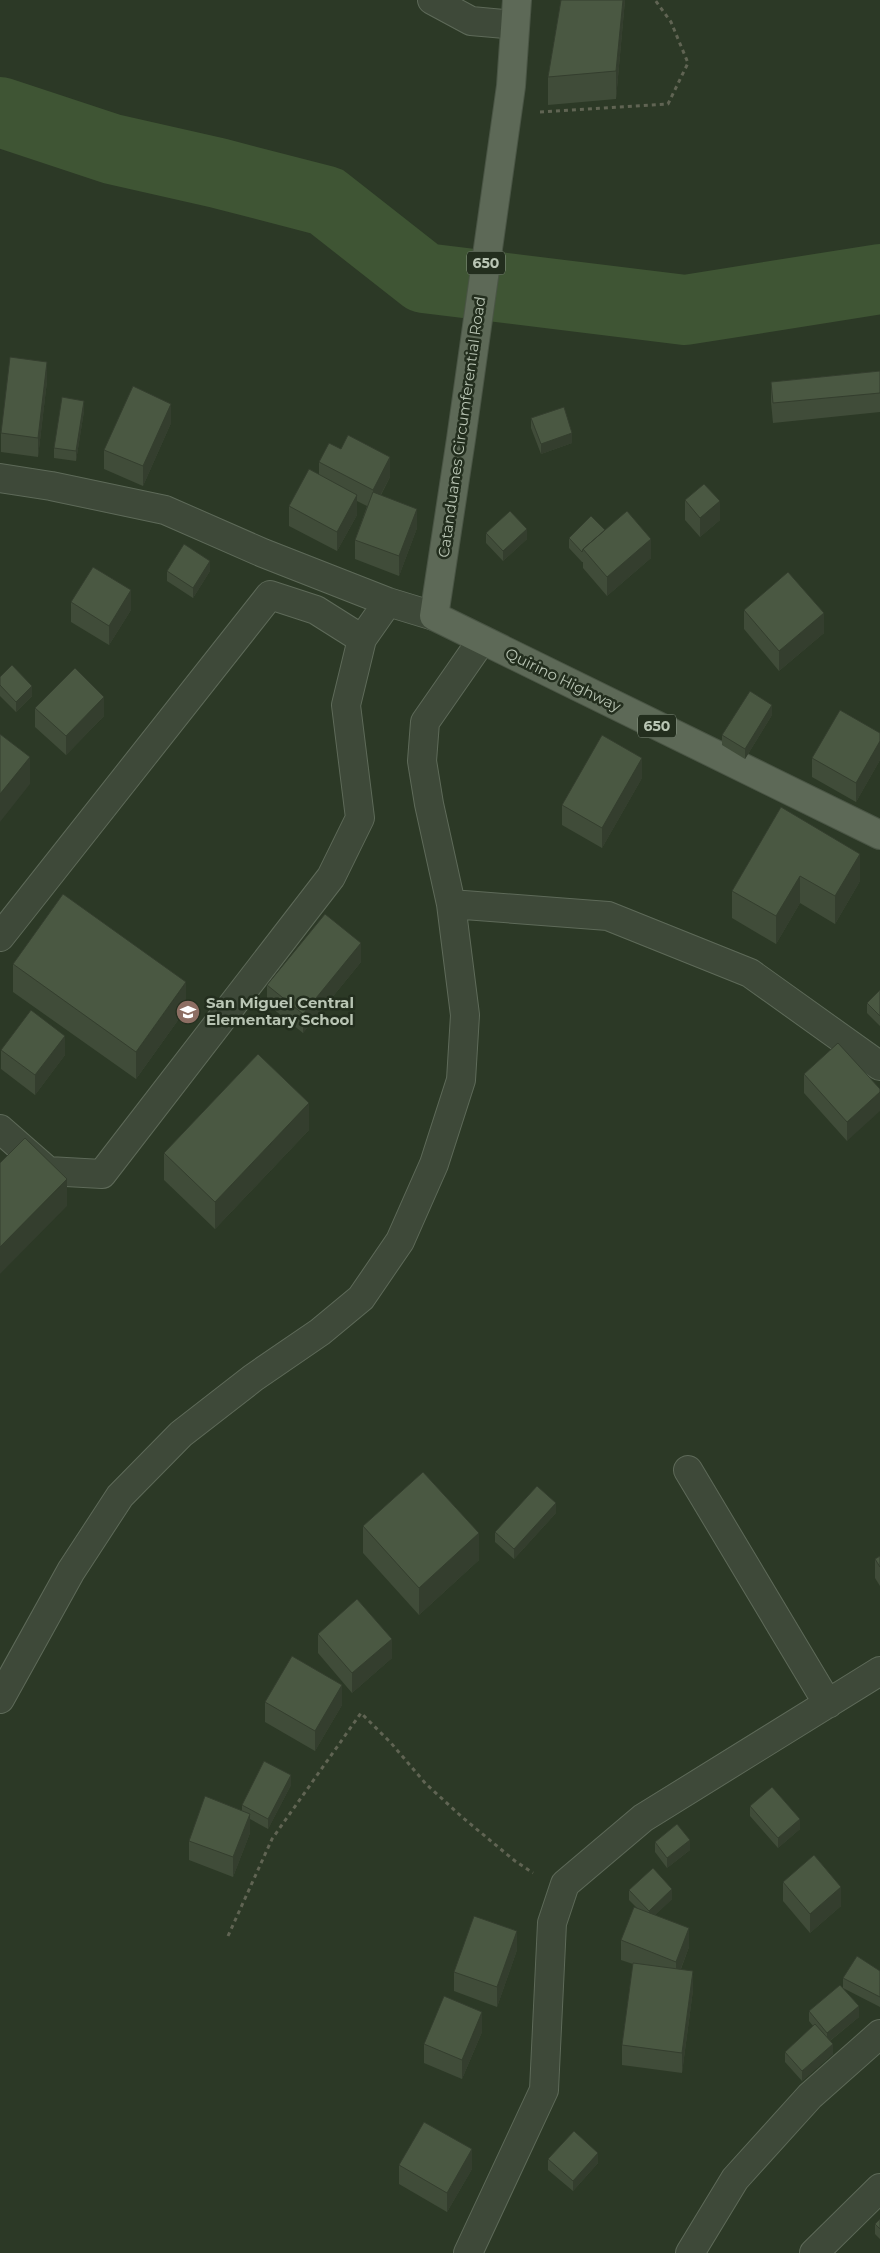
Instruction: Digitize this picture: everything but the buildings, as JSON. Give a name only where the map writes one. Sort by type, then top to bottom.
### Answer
[{"type":"main road","name":"Catanduanes Circumferential Road","points":[[434,616],[462,439],[511,86],[516,13]]},
{"type":"main road","name":"Quirino Highway","points":[[434,616],[880,835]]},
{"type":"street","points":[[432,0],[471,21],[516,13]]},
{"type":"street","points":[[0,478],[51,486],[165,510],[263,554],[388,602],[434,616]]},
{"type":"street","points":[[0,937],[270,595],[316,610],[362,639]]},
{"type":"street","points":[[0,1129],[48,1172],[102,1174],[330,877],[360,818],[346,705],[362,639],[388,602]]},
{"type":"street","points":[[0,1698],[71,1571],[120,1496],[181,1434],[253,1378],[320,1332],[361,1298],[400,1241],[434,1164],[461,1080],[465,1015],[451,904],[428,804],[422,760],[425,722],[482,640]]},
{"type":"street","points":[[451,904],[608,916],[750,972],[880,1066]]},
{"type":"street","points":[[688,1470],[828,1704]]},
{"type":"street","points":[[468,2253],[544,2090],[552,1923],[565,1884],[643,1818],[880,1671]]},
{"type":"street","points":[[690,2253],[735,2179],[810,2096],[880,2034]]},
{"type":"street","points":[[814,2253],[880,2188]]},
{"type":"path","points":[[540,112],[668,104],[688,63],[671,22],[655,0]]},
{"type":"path","points":[[228,1936],[272,1839],[360,1713],[391,1743],[426,1784],[462,1817],[528,1870],[542,1878],[565,1884]]},
{"type":"waterway","points":[[0,112],[112,149],[218,173],[326,201],[424,278],[685,310],[880,279]]},
{"type":"place","name":"San Miguel Central Elementary School","points":[[188,1012]]}]
